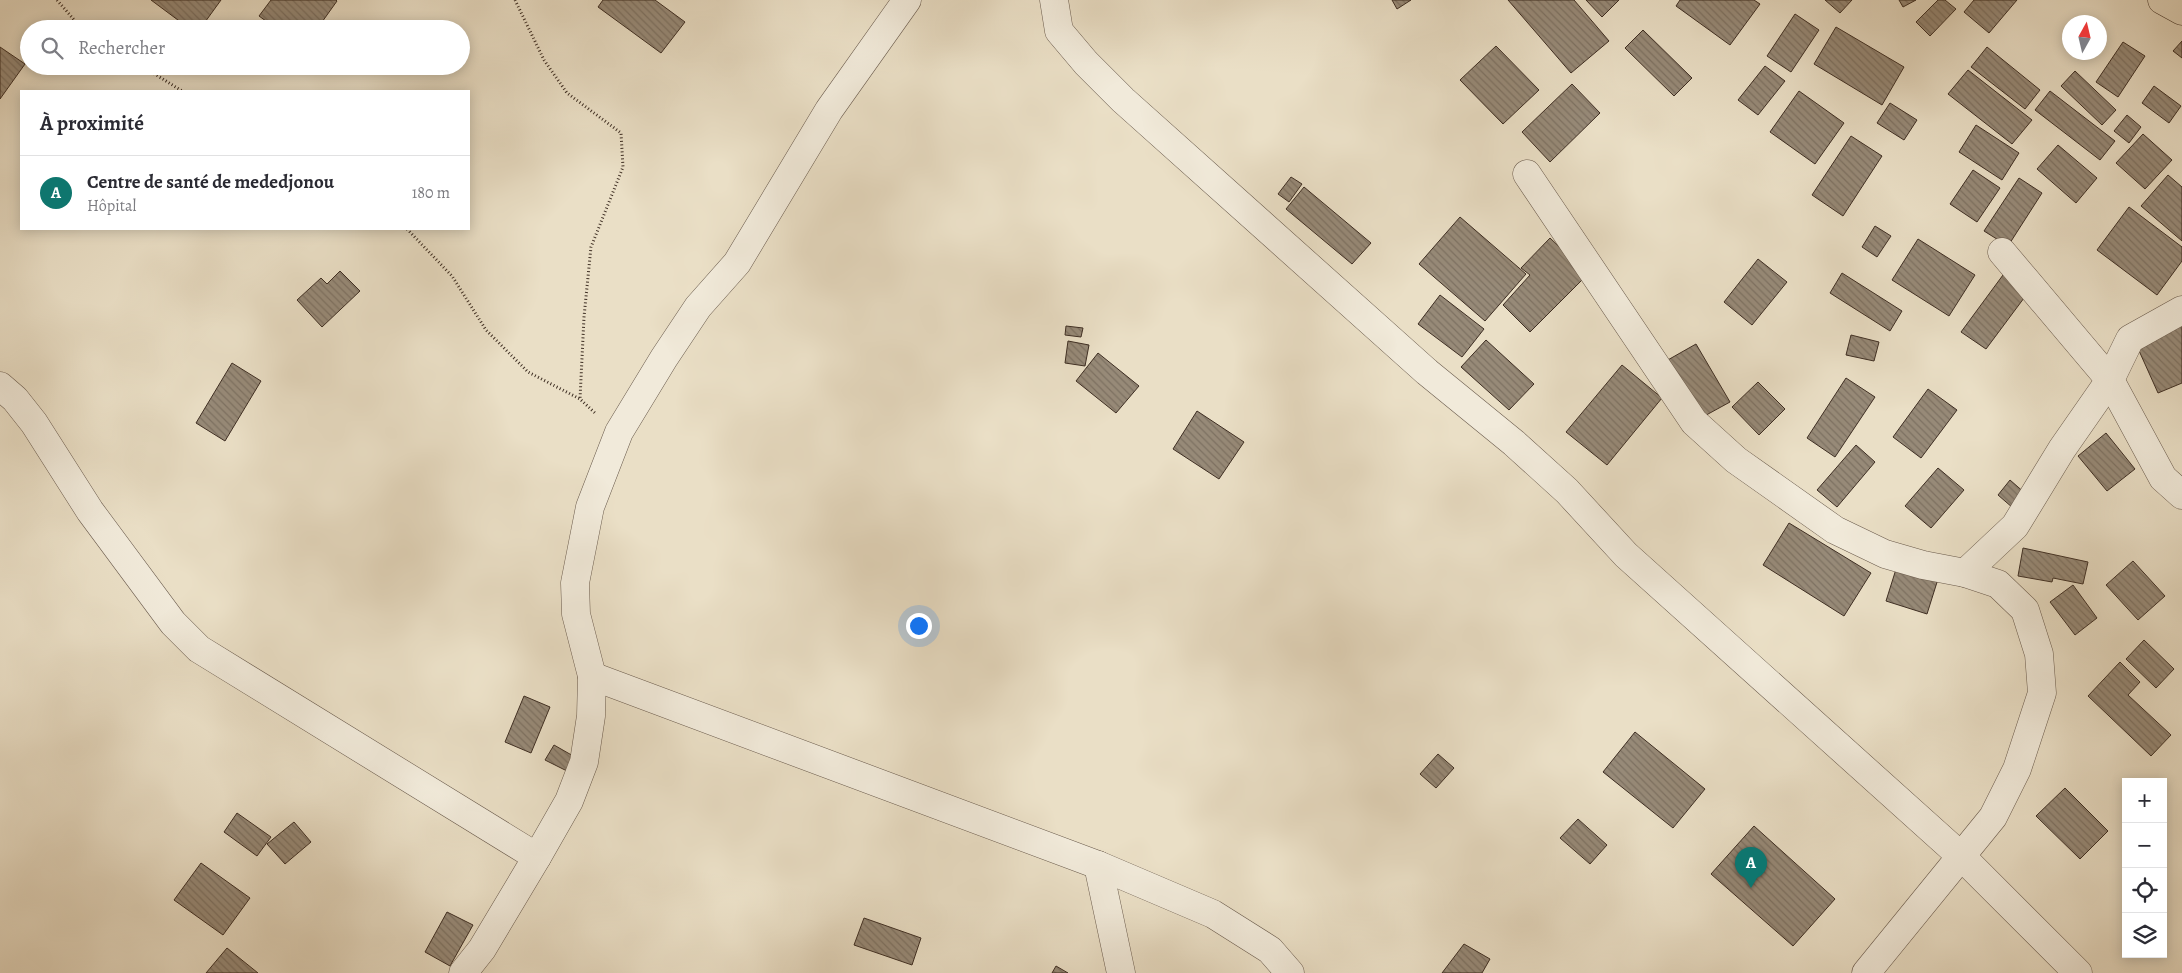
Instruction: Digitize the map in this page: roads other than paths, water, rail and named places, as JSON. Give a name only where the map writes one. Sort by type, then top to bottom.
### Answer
[{"type":"main road","points":[[2162,0],[2182,11]]},
{"type":"street","points":[[463,973],[482,949],[569,802],[584,762],[591,716],[592,676],[576,614],[575,584],[590,507],[618,432],[698,307],[737,263],[829,110],[907,0]]},
{"type":"street","points":[[1054,0],[1059,31],[1086,63],[1123,100],[1426,372],[1514,443],[1553,479],[1626,555],[1962,857],[2078,973]]},
{"type":"street","points":[[1527,174],[1694,422],[1736,460],[1835,530],[1885,554],[1923,565],[1965,573],[1998,584],[2025,610],[2039,654],[2042,693],[2016,769],[1993,818],[1866,973]]},
{"type":"street","points":[[2002,252],[2110,380],[2163,478],[2182,495]]},
{"type":"street","points":[[1965,573],[2015,526],[2062,449],[2110,380],[2130,339],[2182,310]]},
{"type":"street","points":[[0,386],[15,399],[34,422],[90,512],[173,623],[199,649],[537,857]]},
{"type":"street","points":[[592,676],[1098,865],[1213,914],[1270,950],[1290,973]]},
{"type":"street","points":[[1098,865],[1121,973]]},
{"type":"place","name":"Centre de santé de mededjonou","points":[[1751,888]]}]
